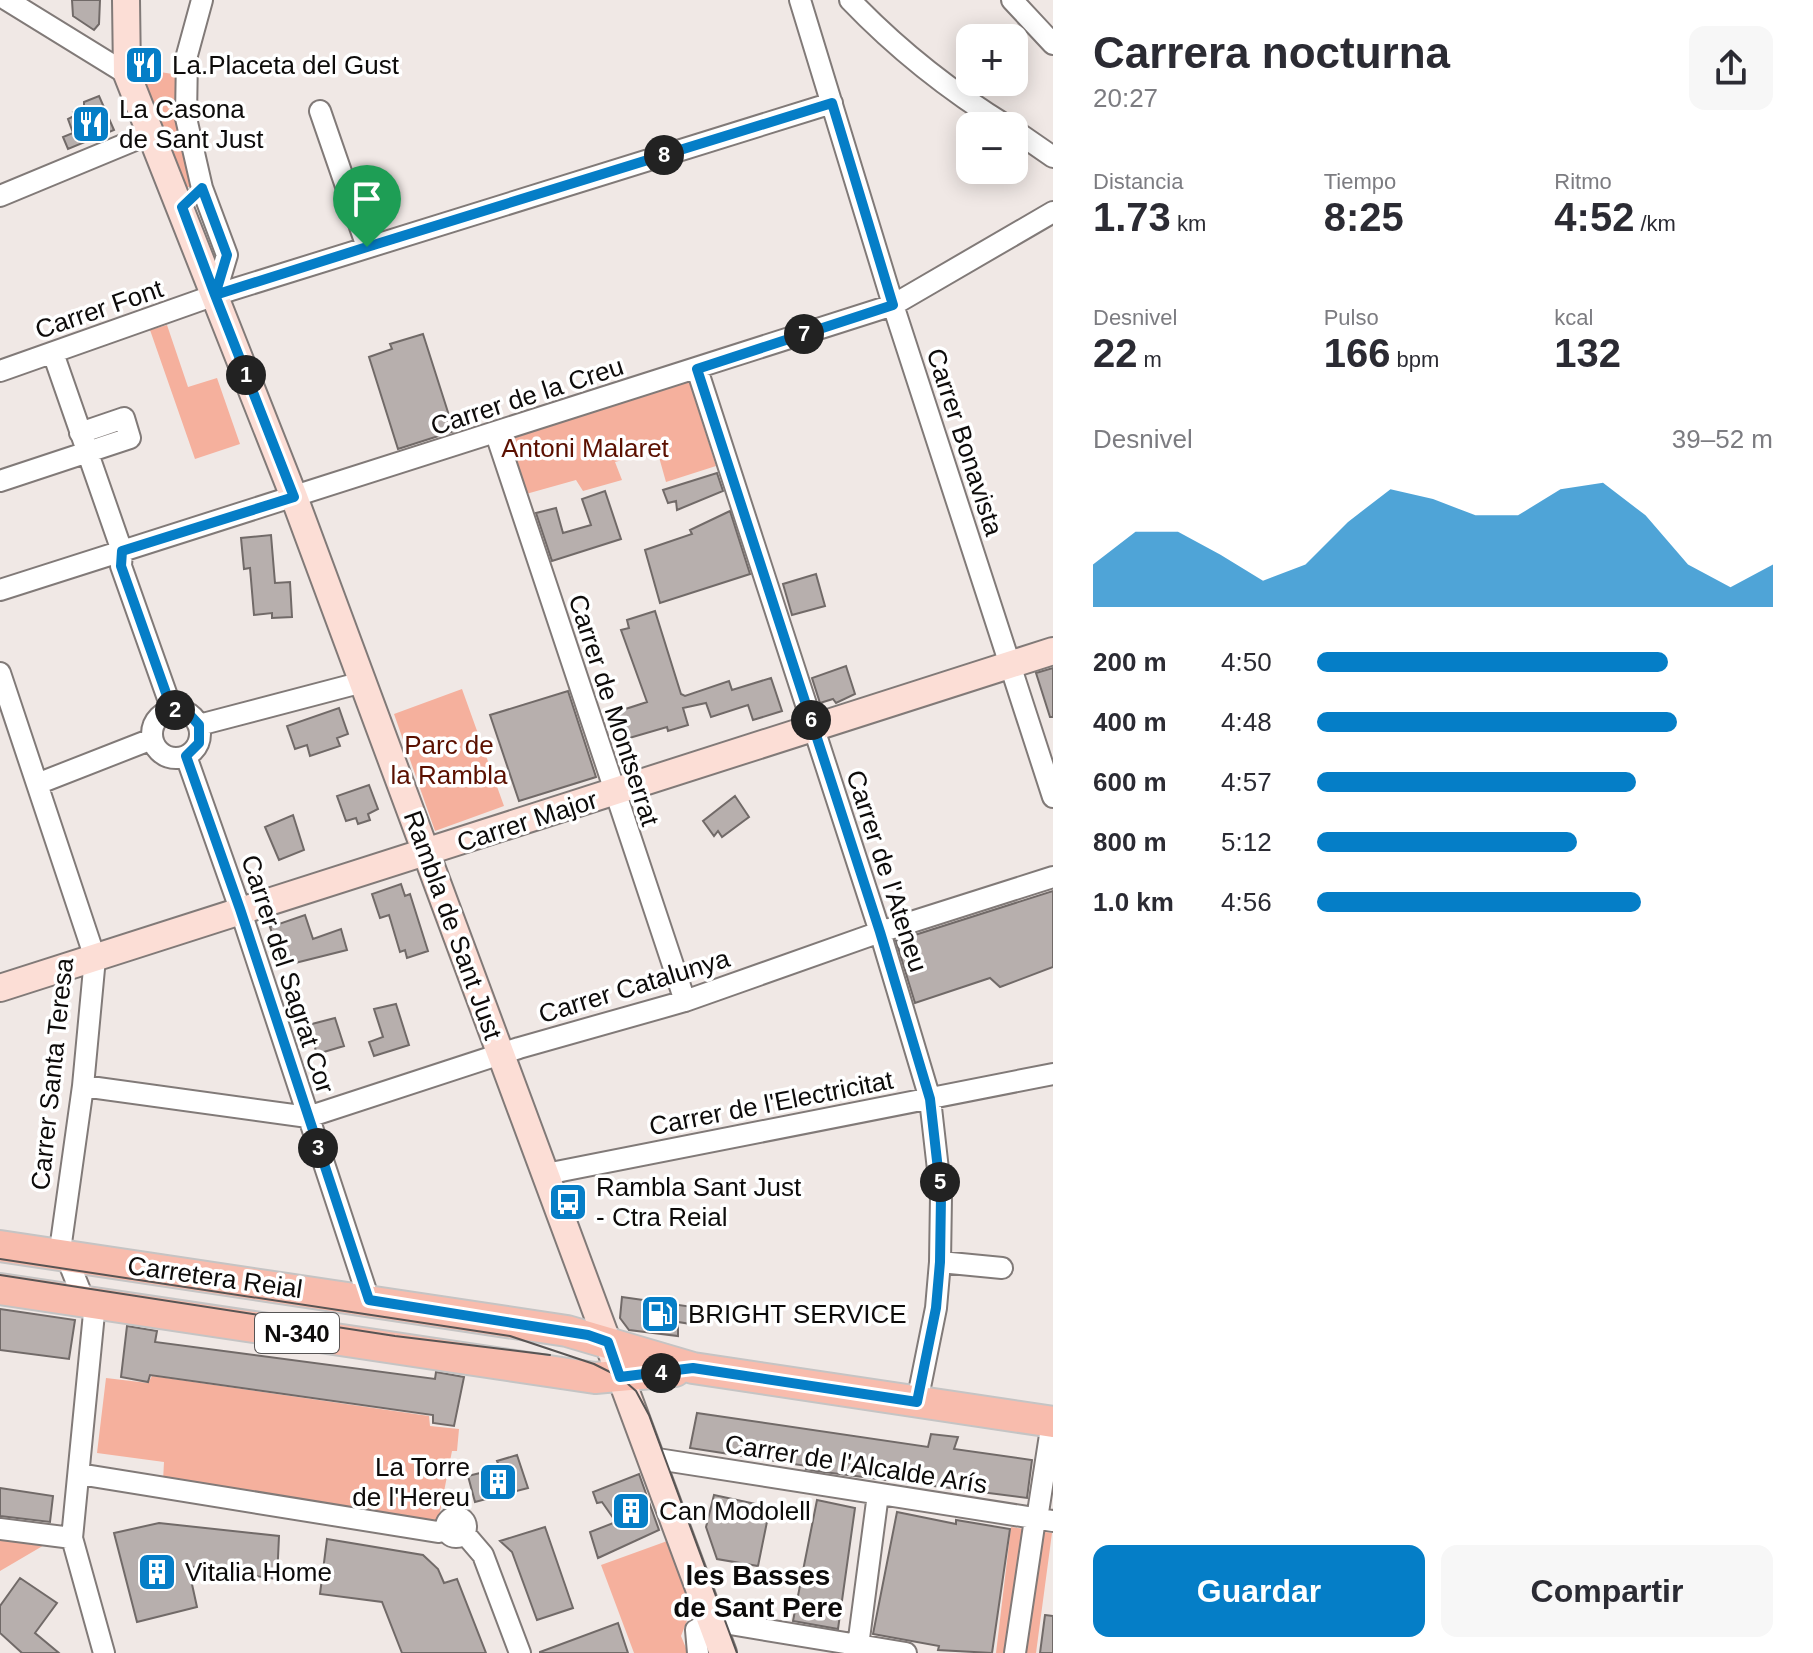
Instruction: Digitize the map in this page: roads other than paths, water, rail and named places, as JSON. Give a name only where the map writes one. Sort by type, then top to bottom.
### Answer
[{"type":"main road","name":"Carretera Reial","points":[[0,1246],[567,1331],[693,1368],[1052,1422]]},
{"type":"main road","name":"Carretera Reial","points":[[0,1289],[595,1378],[693,1368]]},
{"type":"street","points":[[7,0],[127,74]]},
{"type":"street","points":[[126,0],[127,74]]},
{"type":"street","points":[[202,0],[187,55],[186,118],[202,188],[227,255],[215,295]]},
{"type":"street","name":"Carrer Bonavista","points":[[800,0],[893,305],[1053,797]]},
{"type":"street","points":[[850,0],[879,31],[988,112]]},
{"type":"street","points":[[1012,0],[1053,44]]},
{"type":"street","name":"Rambla de Sant Just","points":[[127,74],[294,497],[723,1653]]},
{"type":"street","name":"Carrer Font","points":[[0,371],[215,295],[832,103]]},
{"type":"street","points":[[320,111],[367,247]]},
{"type":"street","points":[[0,196],[152,133]]},
{"type":"street","points":[[1028,140],[1053,157]]},
{"type":"street","points":[[182,207],[202,188]]},
{"type":"street","name":"Carrer de la Creu","points":[[0,590],[893,305],[1053,212]]},
{"type":"street","points":[[53,353],[122,551],[121,566],[172,710]]},
{"type":"street","name":"Carrer de l'Ateneu","points":[[697,369],[880,932],[930,1099],[941,1196],[940,1262],[936,1308],[917,1402]]},
{"type":"street","name":"Carrer de Montserrat","points":[[496,434],[613,793],[685,1001]]},
{"type":"street","points":[[0,481],[84,442]]},
{"type":"street","name":"Carrer Major","points":[[0,988],[1053,651]]},
{"type":"street","name":"Carrer Santa Teresa","points":[[0,673],[95,958],[83,1086],[61,1231],[64,1255]]},
{"type":"street","points":[[199,725],[363,682]]},
{"type":"street","points":[[172,710],[188,713],[199,725],[199,743],[186,756],[165,756],[152,739],[156,720],[172,710]]},
{"type":"street","points":[[37,784],[152,739]]},
{"type":"street","name":"Carrer del Sagrat Cor","points":[[186,756],[369,1300]]},
{"type":"street","name":"Carrer Catalunya","points":[[83,1086],[308,1117],[501,1054],[685,1001],[880,932],[1053,877]]},
{"type":"street","name":"Carrer de l'Electricitat","points":[[546,1174],[1053,1074]]},
{"type":"street","name":"Carretera Reial","points":[[64,1255],[81,1293],[95,1303]]},
{"type":"street","points":[[940,1262],[1002,1268]]},
{"type":"street","points":[[95,1303],[72,1538],[104,1653]]},
{"type":"street","points":[[1015,1653],[1042,1520],[1052,1422]]},
{"type":"street","name":"Carrer de l'Alcalde Arís","points":[[651,1458],[1042,1520]]},
{"type":"street","points":[[79,1474],[438,1532],[455,1532],[483,1555],[520,1653]]},
{"type":"street","points":[[858,1646],[878,1494]]},
{"type":"street","points":[[0,1529],[72,1538]]},
{"type":"street","points":[[698,1653],[696,1630],[712,1621],[906,1653]]},
{"type":"street","points":[[758,1631],[766,1653]]},
{"type":"tram line","points":[[0,1259],[510,1336],[594,1364],[620,1377],[636,1391],[649,1415],[737,1653]]},
{"type":"tram line","points":[[0,1275],[395,1336],[550,1355]]},
{"type":"place","name":"La.Placeta del Gust","points":[[144,65]]},
{"type":"place","name":"La Casona de Sant Just","points":[[91,124]]},
{"type":"place","name":"Rambla Sant Just - Ctra Reial","points":[[568,1202]]},
{"type":"place","name":"BRIGHT SERVICE","points":[[660,1314]]},
{"type":"place","name":"La Torre de l'Hereu","points":[[498,1482]]},
{"type":"place","name":"Can Modolell","points":[[631,1511]]},
{"type":"place","name":"Vitalia Home","points":[[157,1572]]},
{"type":"district","name":"les Basses de Sant Pere","points":[[758,1591]]},
{"type":"park label","name":"Antoni Malaret","points":[[585,448]]},
{"type":"park label","name":"Parc de la Rambla","points":[[449,760]]}]
